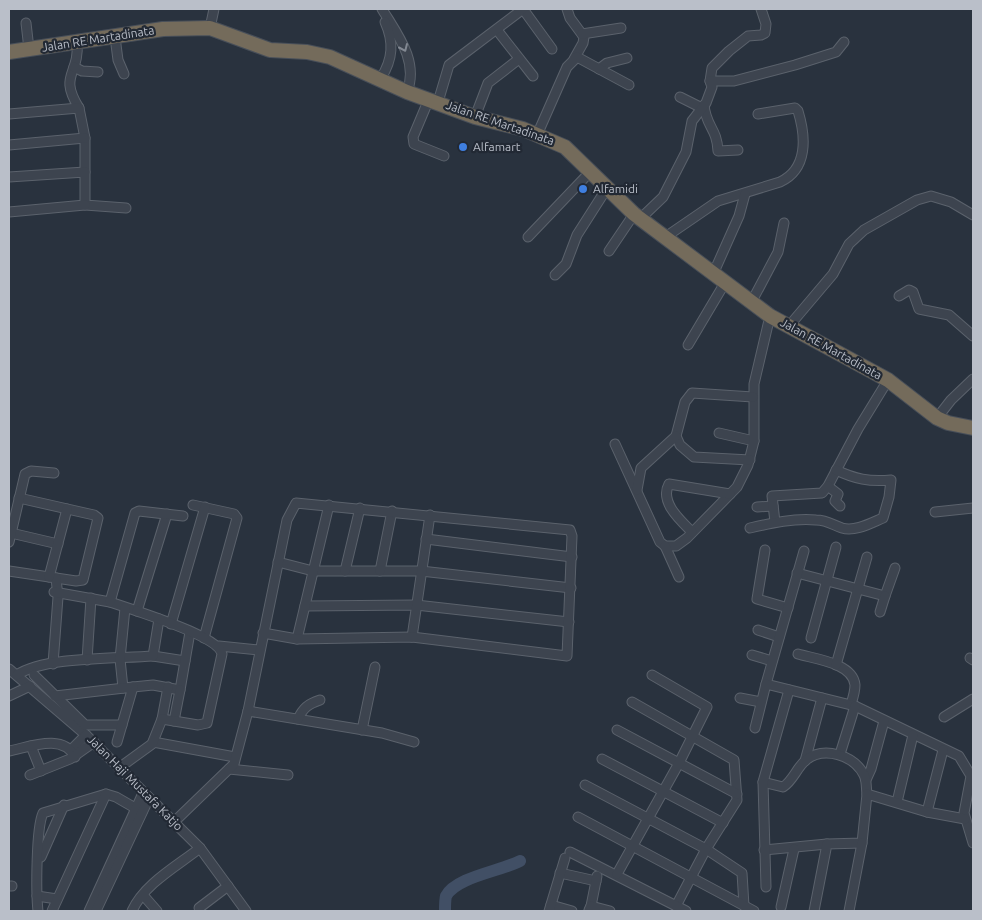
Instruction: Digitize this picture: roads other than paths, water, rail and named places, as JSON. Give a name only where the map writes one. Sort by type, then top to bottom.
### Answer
[{"type":"highway","name":"Jalan RE Martadinata","points":[[9,52],[163,29],[210,28],[270,50],[307,52],[330,57],[381,78],[407,92],[475,116],[523,129],[566,147],[637,216],[664,238],[726,280],[770,316],[888,380],[937,418],[948,423],[973,428]]},
{"type":"street","points":[[210,28],[214,9]]},
{"type":"street","points":[[377,9],[393,31],[390,60],[381,78]]},
{"type":"street","points":[[382,9],[408,56],[411,78],[407,92]]},
{"type":"street","points":[[444,156],[414,144],[413,137],[449,65],[523,9],[552,49]]},
{"type":"street","points":[[537,135],[566,67],[574,59],[584,41],[582,34],[570,18],[567,9]]},
{"type":"street","points":[[608,251],[637,216],[663,197],[686,152],[692,121],[703,107],[712,86],[710,81],[712,68],[748,36],[765,33],[766,24],[761,9]]},
{"type":"street","points":[[26,23],[29,50]]},
{"type":"street","points":[[582,34],[621,28]]},
{"type":"street","points":[[497,30],[533,76]]},
{"type":"street","points":[[115,36],[118,60],[124,74]]},
{"type":"street","points":[[77,42],[78,59],[70,74],[70,92],[80,108],[84,138],[86,205]]},
{"type":"street","points":[[710,81],[734,81],[795,65],[836,52],[844,42]]},
{"type":"street","points":[[574,59],[577,57],[629,84]]},
{"type":"street","points":[[475,116],[488,83],[519,58]]},
{"type":"street","points":[[599,69],[607,62],[627,58]]},
{"type":"street","points":[[74,67],[82,72],[98,72]]},
{"type":"street","points":[[680,97],[703,107]]},
{"type":"street","points":[[703,107],[705,119],[716,133],[718,151],[720,153],[738,150]]},
{"type":"street","points":[[9,114],[80,108]]},
{"type":"street","points":[[664,238],[718,200],[728,196],[746,194],[788,178],[802,158],[804,141],[798,111],[795,108],[758,114]]},
{"type":"street","points":[[9,145],[84,138]]},
{"type":"street","points":[[528,237],[591,171]]},
{"type":"street","points":[[9,177],[85,172]]},
{"type":"street","points":[[555,275],[566,264],[577,235],[608,188]]},
{"type":"street","points":[[714,272],[739,216],[746,194]]},
{"type":"street","points":[[789,326],[833,274],[849,244],[864,230],[917,200],[931,196],[951,202],[973,215]]},
{"type":"street","points":[[9,212],[86,205],[126,208]]},
{"type":"street","points":[[752,301],[778,252],[784,223]]},
{"type":"street","points":[[688,346],[702,325],[726,280]]},
{"type":"street","points":[[900,296],[909,290],[913,292],[919,309],[949,315],[973,336]]},
{"type":"street","points":[[665,546],[676,546],[743,479],[754,441],[753,397],[759,359],[770,316]]},
{"type":"street","points":[[937,418],[956,395],[973,379]]},
{"type":"street","points":[[775,522],[772,496],[822,494],[888,380]]},
{"type":"street","points":[[637,492],[641,468],[676,436],[685,402],[692,393],[753,397]]},
{"type":"street","points":[[719,432],[754,441]]},
{"type":"street","points":[[676,436],[680,446],[694,457],[750,460]]},
{"type":"street","points":[[615,444],[660,542],[665,546],[679,577]]},
{"type":"street","points":[[750,528],[775,522],[817,520],[830,522],[843,528],[859,528],[883,518],[889,497],[891,480],[856,479],[836,470]]},
{"type":"street","points":[[9,542],[26,471],[54,473]]},
{"type":"street","points":[[692,532],[676,515],[669,503],[667,492],[669,484],[730,494]]},
{"type":"street","points":[[828,486],[838,494],[836,502],[840,506]]},
{"type":"street","points":[[19,498],[94,515],[98,522],[83,580],[55,585]]},
{"type":"street","points":[[174,822],[229,769],[235,757],[248,711],[259,650],[287,520],[292,507],[296,503],[303,502],[570,530],[573,544],[567,656],[412,637],[297,639],[263,632]]},
{"type":"street","points":[[193,505],[234,514],[238,521],[204,638]]},
{"type":"street","points":[[297,639],[328,505]]},
{"type":"street","points":[[757,507],[773,506]]},
{"type":"street","points":[[171,624],[205,508]]},
{"type":"street","points":[[345,571],[360,508]]},
{"type":"street","points":[[935,512],[973,508]]},
{"type":"street","points":[[51,664],[58,544],[66,509]]},
{"type":"street","points":[[110,602],[134,514],[139,511],[183,516]]},
{"type":"street","points":[[380,571],[392,511]]},
{"type":"street","points":[[137,610],[167,514]]},
{"type":"street","points":[[412,637],[430,515]]},
{"type":"street","points":[[11,533],[58,544]]},
{"type":"street","points":[[426,539],[572,558]]},
{"type":"street","points":[[811,638],[836,547]]},
{"type":"street","points":[[765,550],[756,600],[788,608]]},
{"type":"street","points":[[756,728],[772,661],[804,551]]},
{"type":"street","points":[[836,665],[867,557]]},
{"type":"street","points":[[278,562],[313,571],[421,570],[571,588]]},
{"type":"street","points":[[880,612],[895,568]]},
{"type":"street","points":[[9,571],[92,598],[137,610],[219,646],[259,650]]},
{"type":"street","points":[[797,573],[827,583],[857,588],[885,596]]},
{"type":"street","points":[[87,660],[92,598]]},
{"type":"street","points":[[305,606],[416,605],[569,622]]},
{"type":"street","points":[[123,688],[120,658],[125,608]]},
{"type":"street","points":[[153,656],[159,619]]},
{"type":"street","points":[[758,630],[779,637]]},
{"type":"street","points":[[174,721],[190,632]]},
{"type":"street","points":[[162,719],[198,725],[207,723],[222,654],[219,646]]},
{"type":"street","points":[[798,654],[836,665],[848,672],[854,681],[853,705],[840,754]]},
{"type":"street","points":[[752,655],[772,661]]},
{"type":"street","points":[[9,696],[28,684],[36,671],[51,664],[153,656],[185,661]]},
{"type":"street","points":[[362,730],[375,667]]},
{"type":"street","points":[[17,675],[27,668],[36,671],[55,696],[86,726],[122,725]]},
{"type":"street","name":"Jalan Haji Mustafa Katjo","points":[[9,669],[94,742],[200,848],[246,911]]},
{"type":"street","points":[[617,874],[679,764],[707,707],[652,675]]},
{"type":"street","points":[[766,684],[853,705],[943,750],[959,756],[970,774],[964,808],[965,819],[973,844]]},
{"type":"street","points":[[55,696],[153,685],[180,690]]},
{"type":"street","points":[[117,742],[133,687]]},
{"type":"street","points":[[119,768],[138,756],[153,742],[162,719],[168,687]]},
{"type":"street","points":[[766,887],[763,782],[789,690]]},
{"type":"street","points":[[740,698],[762,702]]},
{"type":"street","points":[[763,782],[780,787],[785,786],[805,761],[822,698]]},
{"type":"street","points":[[944,717],[973,699]]},
{"type":"street","points":[[298,719],[303,708],[310,703],[320,700]]},
{"type":"street","points":[[632,702],[734,760],[737,800],[706,849],[676,906]]},
{"type":"street","points":[[248,711],[362,730],[414,742]]},
{"type":"street","points":[[866,780],[871,769],[884,721]]},
{"type":"street","points":[[617,730],[737,794]]},
{"type":"street","points":[[73,753],[86,735]]},
{"type":"street","points":[[896,802],[913,735]]},
{"type":"street","points":[[30,775],[94,742]]},
{"type":"street","points":[[153,742],[235,757]]},
{"type":"street","points":[[9,751],[59,743],[73,753]]},
{"type":"street","points":[[31,746],[41,771]]},
{"type":"street","points":[[927,812],[943,750]]},
{"type":"street","points":[[805,761],[826,754],[840,754],[861,770],[866,780],[867,794],[862,843],[849,911]]},
{"type":"street","points":[[602,759],[723,823]]},
{"type":"street","points":[[229,769],[288,775]]},
{"type":"street","points":[[585,785],[706,849],[742,873],[744,906]]},
{"type":"street","points":[[38,911],[35,878],[39,861],[42,816],[47,810],[106,794],[116,797],[139,810]]},
{"type":"street","points":[[52,911],[106,794]]},
{"type":"street","points":[[867,794],[927,812],[965,819]]},
{"type":"street","points":[[89,911],[146,796]]},
{"type":"street","points":[[39,861],[64,805]]},
{"type":"street","points":[[96,911],[139,810]]},
{"type":"street","points":[[578,817],[754,911]]},
{"type":"street","points":[[764,850],[862,843]]},
{"type":"street","points":[[814,911],[827,844]]},
{"type":"street","points":[[132,911],[143,895],[200,848]]},
{"type":"street","points":[[781,907],[794,849]]},
{"type":"street","points":[[572,911],[550,908],[560,873],[568,855],[617,874],[686,911]]},
{"type":"street","points":[[560,873],[597,879],[590,908],[610,911]]},
{"type":"street","points":[[199,908],[228,886]]},
{"type":"street","points":[[143,895],[157,911]]},
{"type":"street","points":[[37,896],[58,899]]},
{"type":"waterway","points":[[445,911],[446,896],[451,889],[469,879],[520,861]]},
{"type":"place","name":"Alfamart","points":[[463,147]]},
{"type":"place","name":"Alfamidi","points":[[583,189]]}]
